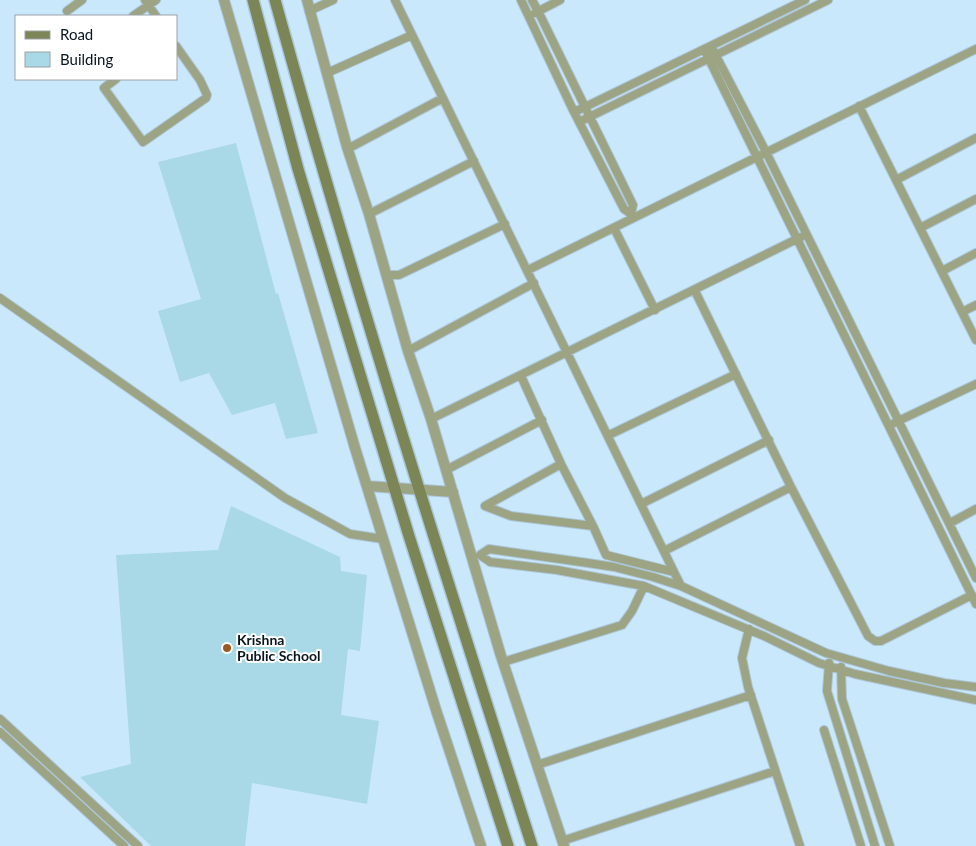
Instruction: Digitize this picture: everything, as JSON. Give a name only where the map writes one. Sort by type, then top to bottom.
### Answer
[{"type":"main road","points":[[253,0],[298,169],[412,546],[508,846]]},
{"type":"main road","points":[[275,0],[320,164],[419,491],[532,846]]},
{"type":"street","points":[[67,11],[82,0]]},
{"type":"street","points":[[134,15],[146,2],[156,0]]},
{"type":"street","points":[[224,0],[383,539],[481,846]]},
{"type":"street","points":[[307,0],[347,147],[369,214],[408,351],[475,554],[503,662],[563,843],[775,771]]},
{"type":"street","points":[[309,11],[333,0]]},
{"type":"street","points":[[395,0],[681,586]]},
{"type":"street","points":[[521,0],[579,122],[624,209],[632,216]]},
{"type":"street","points":[[532,0],[633,205],[632,216]]},
{"type":"street","points":[[529,16],[560,0]]},
{"type":"street","points":[[574,112],[805,0]]},
{"type":"street","points":[[579,122],[828,0]]},
{"type":"street","points":[[146,2],[155,15]]},
{"type":"street","points":[[327,73],[412,35]]},
{"type":"street","points":[[708,47],[756,157],[976,604]]},
{"type":"street","points":[[115,80],[104,88],[143,142],[207,96],[200,80],[178,49]]},
{"type":"street","points":[[528,270],[614,228],[632,216],[976,49]]},
{"type":"street","points":[[712,57],[766,152],[976,578]]},
{"type":"street","points":[[347,147],[353,146],[443,98]]},
{"type":"street","points":[[859,106],[976,340]]},
{"type":"street","points":[[896,180],[976,138]]},
{"type":"street","points":[[369,214],[474,161]]},
{"type":"street","points":[[920,228],[976,199]]},
{"type":"street","points":[[386,275],[399,274],[505,224]]},
{"type":"street","points":[[614,228],[655,310]]},
{"type":"street","points":[[431,419],[806,235]]},
{"type":"street","points":[[942,271],[976,253]]},
{"type":"street","points":[[408,351],[534,283]]},
{"type":"street","points":[[695,290],[868,636],[874,641],[881,640],[972,596]]},
{"type":"street","points":[[0,298],[285,498],[350,534],[383,539]]},
{"type":"street","points":[[962,312],[976,305]]},
{"type":"street","points":[[608,435],[736,374]]},
{"type":"street","points":[[521,376],[561,464],[606,555],[674,572]]},
{"type":"street","points":[[889,426],[976,384]]},
{"type":"street","points":[[446,470],[542,420]]},
{"type":"street","points":[[641,504],[769,440]]},
{"type":"street","points":[[561,464],[485,506],[511,516],[593,526]]},
{"type":"street","points":[[367,486],[453,492]]},
{"type":"street","points":[[664,551],[792,487]]},
{"type":"street","points":[[950,523],[976,510]]},
{"type":"street","points":[[475,554],[489,549],[614,567],[681,586],[832,655],[889,671],[976,687]]},
{"type":"street","points":[[475,554],[490,562],[557,570],[644,586],[749,629],[828,666],[901,685],[976,700]]},
{"type":"street","points":[[503,662],[622,625],[632,612],[644,586]]},
{"type":"street","points":[[749,629],[742,658],[751,695],[800,846]]},
{"type":"street","points":[[832,655],[828,666],[827,692],[875,846]]},
{"type":"street","points":[[843,658],[840,670],[842,699],[890,846]]},
{"type":"street","points":[[537,765],[751,695]]},
{"type":"street","points":[[0,719],[138,846]]},
{"type":"street","points":[[824,730],[861,846]]},
{"type":"street","points":[[0,732],[124,846]]},
{"type":"building","points":[[236,143],[276,294],[278,293],[318,433],[286,439],[275,403],[232,415],[209,373],[180,382],[158,311],[201,299],[158,162]]},
{"type":"building","points":[[231,506],[340,557],[341,571],[367,575],[360,651],[348,649],[341,715],[379,721],[367,804],[252,783],[245,846],[151,846],[80,777],[131,764],[116,555],[218,550]]},
{"type":"place","name":"Krishna Public School","points":[[227,648]]}]
